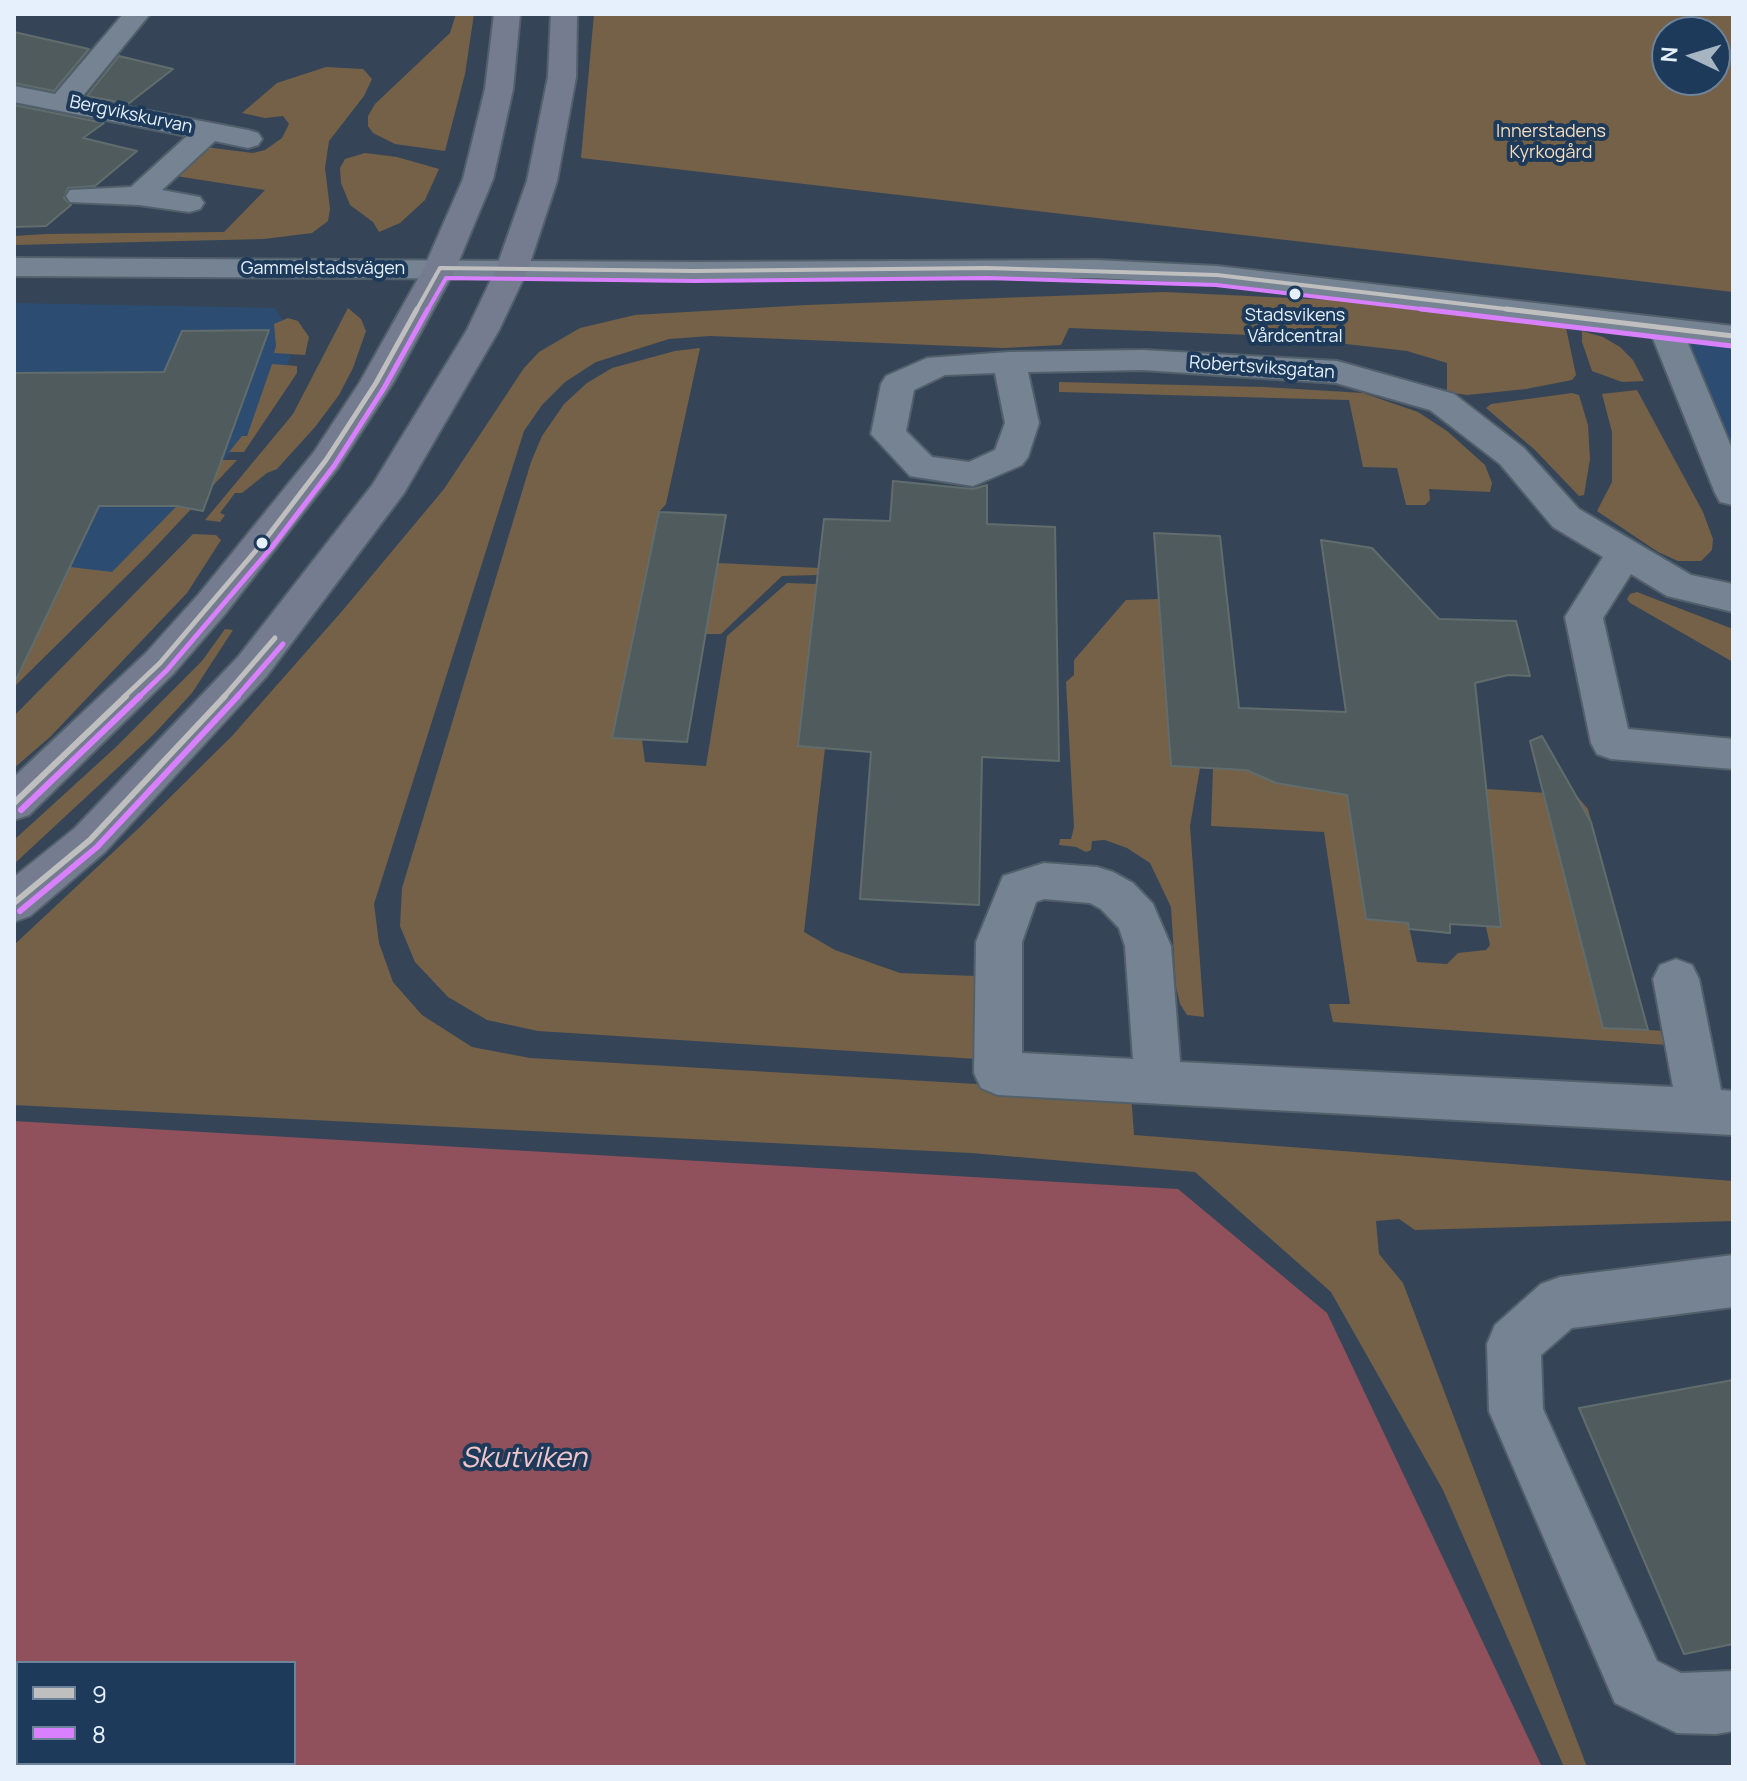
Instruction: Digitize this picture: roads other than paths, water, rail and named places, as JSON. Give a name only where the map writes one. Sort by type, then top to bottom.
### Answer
[{"type":"main road","points":[[14,803],[160,663],[264,541],[326,460],[376,383],[440,268],[478,179],[499,89],[507,14]]},
{"type":"main road","points":[[14,903],[101,828],[252,667],[386,493],[483,330],[512,269],[542,181],[562,77],[564,14]]},
{"type":"street","points":[[64,101],[137,14]]},
{"type":"street","name":"Bergvikskurvan","points":[[14,94],[64,101],[248,139]]},
{"type":"street","points":[[139,196],[209,131]]},
{"type":"street","points":[[81,196],[139,196],[189,203]]},
{"type":"street","name":"Gammelstadsvägen","points":[[14,267],[709,271],[987,268],[1217,275],[1733,336]]},
{"type":"street","points":[[1665,328],[1733,493]]},
{"type":"street","name":"Robertsviksgatan","points":[[1009,362],[1143,360],[1337,372],[1442,402],[1512,456],[1566,518],[1680,586],[1733,598]]},
{"type":"street","points":[[1625,553],[1584,617],[1611,743],[1729,754]]},
{"type":"street","points":[[1158,1082],[1148,946],[1137,917],[1117,896],[1097,885],[1044,881],[1019,889],[999,942],[998,1073],[1158,1082],[1717,1112],[1676,979]]},
{"type":"street","points":[[1733,1281],[1560,1303],[1514,1344],[1516,1411],[1636,1682],[1677,1703],[1733,1701]]},
{"type":"water","name":"Skutviken","points":[[14,1121],[1178,1189],[1327,1313],[1542,1767],[14,1767]]},
{"type":"place","name":"Stadsvikens Vårdcentral","points":[[1295,294]]},
{"type":"park label","name":"Innerstadens Kyrkogård","points":[[1551,142]]}]
